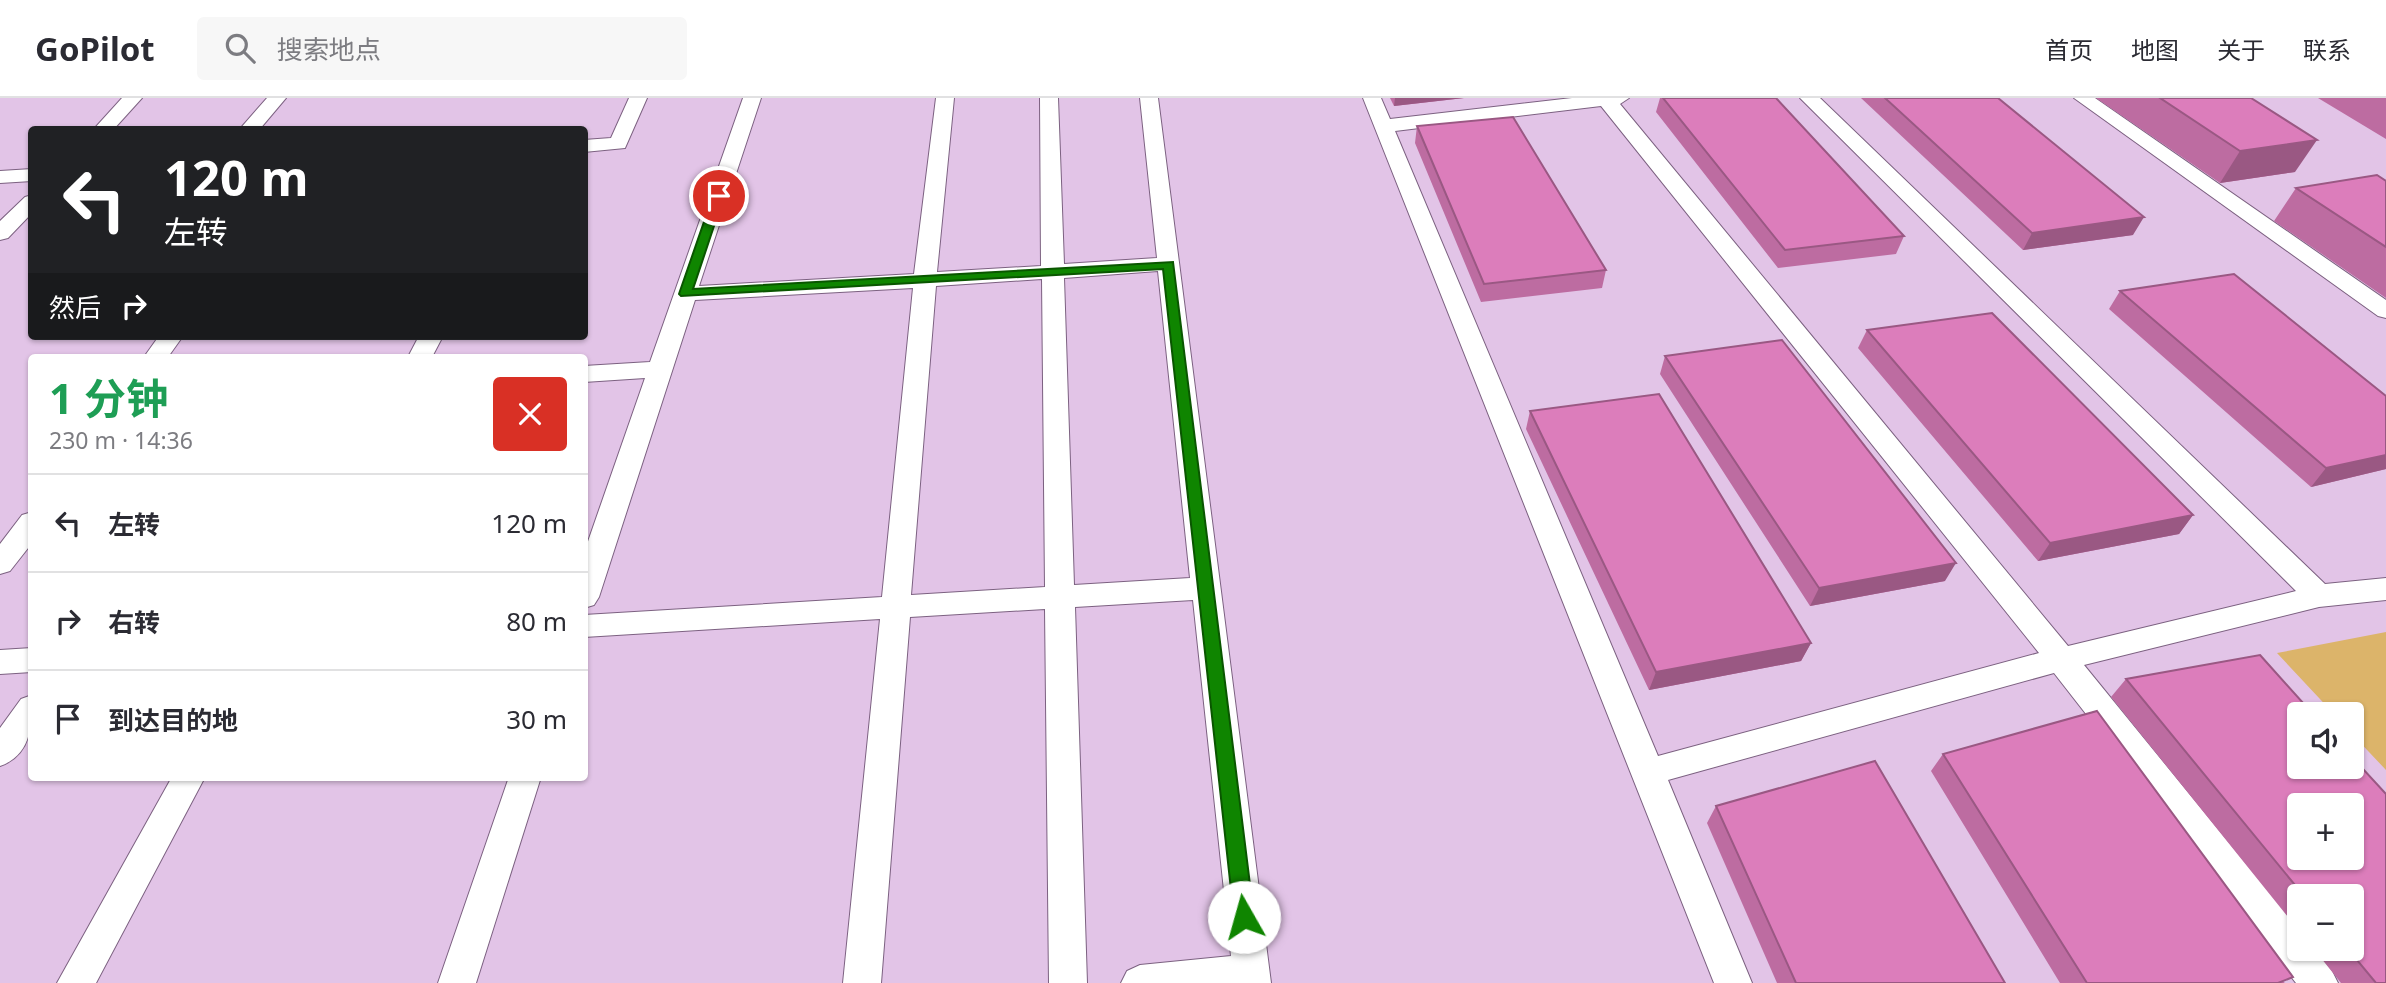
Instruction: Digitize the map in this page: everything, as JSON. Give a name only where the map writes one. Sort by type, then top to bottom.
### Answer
[{"type":"lane","points":[[106,126],[133,98]]},
{"type":"lane","points":[[252,126],[277,98]]},
{"type":"lane","points":[[588,146],[618,144],[638,98]]},
{"type":"lane","points":[[588,585],[752,98]]},
{"type":"lane","points":[[862,983],[925,280],[945,98]]},
{"type":"lane","points":[[1049,98],[1055,272],[1068,983]]},
{"type":"lane","points":[[1140,983],[1251,978],[1150,98]]},
{"type":"lane","points":[[1372,98],[1733,983]]},
{"type":"lane","points":[[1605,98],[2061,659],[2319,983]]},
{"type":"lane","points":[[1384,126],[1620,98]]},
{"type":"lane","points":[[1810,98],[2319,596]]},
{"type":"lane","points":[[2083,98],[2386,311]]},
{"type":"lane","points":[[0,177],[28,175]]},
{"type":"lane","points":[[0,233],[28,205]]},
{"type":"lane","points":[[685,294],[1169,264]]},
{"type":"lane","points":[[158,354],[169,340]]},
{"type":"lane","points":[[588,374],[660,369]]},
{"type":"lane","points":[[0,564],[28,527]]},
{"type":"lane","points":[[588,626],[1206,588]]},
{"type":"lane","points":[[1648,772],[2061,659],[2319,596],[2386,589]]},
{"type":"lane","points":[[0,662],[28,660]]},
{"type":"lane","points":[[0,753],[28,714]]},
{"type":"lane","points":[[76,983],[187,781]]},
{"type":"lane","points":[[457,983],[524,781]]},
{"type":"shaded area","points":[[2386,632],[2386,770],[2364,747],[2364,702],[2323,702],[2277,653]]},
{"type":"building","points":[[1663,98],[1776,98],[1904,236],[1785,250]]},
{"type":"building","points":[[1885,98],[1998,98],[2144,217],[2032,233]]},
{"type":"building","points":[[2160,98],[2251,98],[2317,140],[2240,151]]},
{"type":"building","points":[[1513,117],[1606,270],[1484,284],[1417,126]]},
{"type":"building","points":[[2377,175],[2386,181],[2386,247],[2296,188]]},
{"type":"building","points":[[2234,274],[2386,396],[2386,455],[2326,468],[2120,291]]},
{"type":"building","points":[[1992,313],[2193,515],[2050,543],[1867,330]]},
{"type":"building","points":[[1782,340],[1956,563],[1819,588],[1665,356]]},
{"type":"building","points":[[1659,394],[1811,643],[1656,672],[1530,411]]},
{"type":"building","points":[[2260,655],[2302,702],[2287,702],[2287,779],[2364,779],[2364,770],[2386,794],[2386,983],[2376,983],[2358,961],[2364,961],[2364,884],[2294,884],[2126,679]]},
{"type":"building","points":[[2097,711],[2293,977],[2278,983],[2087,983],[1943,754]]},
{"type":"building","points":[[1875,761],[2005,983],[1796,983],[1716,806]]},
{"type":"route","points":[[719,196],[685,294],[1169,264],[1244,917]]}]
